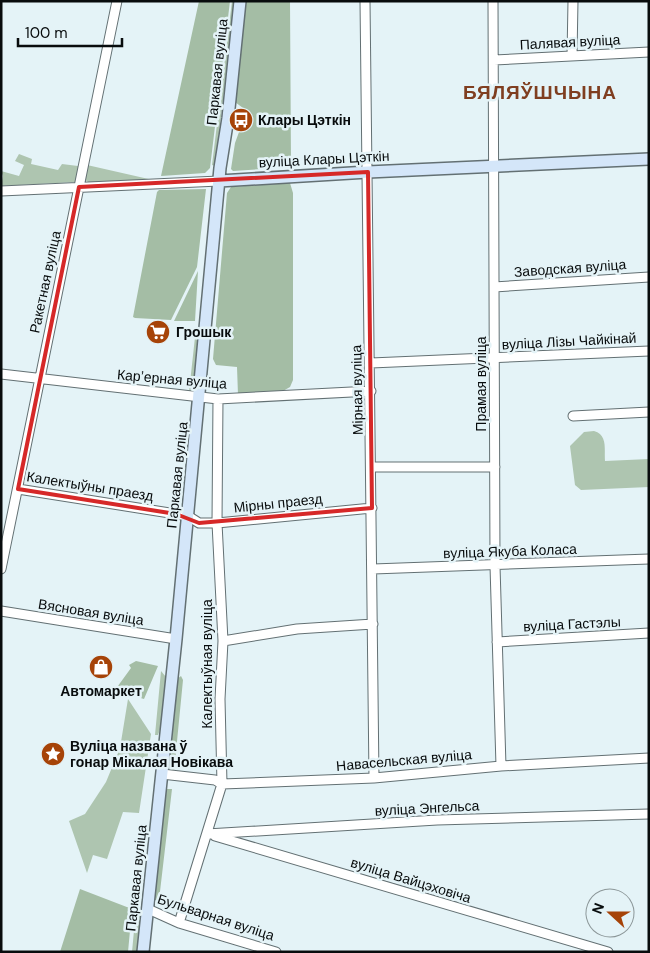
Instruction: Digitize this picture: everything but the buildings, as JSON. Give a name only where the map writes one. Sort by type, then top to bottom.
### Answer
[{"type":"street","name":"Ракетная вуліца","points":[[1,569],[117,1]]},
{"type":"street","name":"Паркавая вуліца","points":[[143,952],[176,639],[219,181],[240,1]]},
{"type":"street","name":"Мірная вуліца","points":[[366,1],[367,264],[371,363],[374,778]]},
{"type":"street","name":"Прамая вуліца","points":[[493,1],[495,566],[501,766]]},
{"type":"street","points":[[572,56],[573,1]]},
{"type":"street","name":"Палявая вуліца","points":[[494,60],[649,52]]},
{"type":"street","name":"вуліца Клары Цэткін","points":[[1,191],[649,159]]},
{"type":"street","name":"Заводская вуліца","points":[[494,287],[649,277]]},
{"type":"street","name":"вуліца Лізы Чайкінай","points":[[371,363],[649,351]]},
{"type":"street","name":"Карʼерная вуліца","points":[[1,374],[218,399],[371,391]]},
{"type":"street","name":"Калектыўная вуліца","points":[[179,923],[222,784],[220,699],[223,641],[217,523],[218,399]]},
{"type":"street","points":[[573,416],[649,412]]},
{"type":"street","points":[[372,467],[495,467]]},
{"type":"street","name":"Калектыўны праезд","points":[[18,488],[188,516]]},
{"type":"street","name":"Мірны праезд","points":[[188,516],[199,523],[217,523],[372,508]]},
{"type":"street","name":"вуліца Якуба Коласа","points":[[373,569],[649,559]]},
{"type":"street","name":"Вясновая вуліца","points":[[1,611],[176,639]]},
{"type":"street","points":[[223,641],[297,629],[373,624]]},
{"type":"street","name":"вуліца Гастэлы","points":[[498,642],[649,633]]},
{"type":"street","name":"Навасельская вуліца","points":[[162,774],[215,780],[222,784],[374,778],[501,766],[649,758]]},
{"type":"street","name":"вуліца Энгельса","points":[[207,834],[437,820],[649,814]]},
{"type":"street","name":"вуліца Вайцэховіча","points":[[207,834],[608,952]]},
{"type":"street","name":"Бульварная вуліца","points":[[148,909],[179,923],[276,952]]},
{"type":"highlighted area","points":[[368,172],[372,508],[199,523],[176,514],[18,489],[79,187]]},
{"type":"green space","points":[[199,1],[230,1],[210,168],[205,173],[161,176]]},
{"type":"green space","points":[[232,1],[235,1],[215,166],[212,165]]},
{"type":"green space","points":[[245,1],[290,1],[291,167],[233,171],[231,169],[235,143],[243,121],[243,108],[235,102]]},
{"type":"green space","points":[[19,154],[32,159],[31,164],[58,170],[62,164],[78,166],[80,169],[76,182],[1,186],[3,176],[1,171],[19,176],[24,165],[15,161]]},
{"type":"green space","points":[[87,165],[153,180],[90,183],[85,180]]},
{"type":"green space","points":[[290,183],[293,193],[293,380],[290,387],[283,391],[238,395],[237,367],[216,365],[213,359],[227,193],[231,187]]},
{"type":"green space","points":[[206,189],[197,267],[171,320],[133,317],[157,192],[159,190]]},
{"type":"green space","points":[[198,271],[195,321],[174,321]]},
{"type":"green space","points":[[196,328],[200,329],[196,389],[189,392]]},
{"type":"green space","points":[[594,431],[603,439],[605,461],[649,459],[649,487],[581,490],[575,485],[570,446],[584,432]]},
{"type":"green space","points":[[136,661],[158,666],[144,699],[115,690],[131,668],[129,665]]},
{"type":"green space","points":[[161,671],[166,677],[162,724],[158,735],[155,735]]},
{"type":"green space","points":[[181,676],[183,680],[174,772],[168,766],[177,679]]},
{"type":"green space","points":[[128,699],[151,734],[139,813],[123,812],[107,859],[93,855],[87,873],[69,821],[85,814],[106,782],[120,748]]},
{"type":"green space","points":[[166,789],[172,789],[159,900],[154,900]]},
{"type":"green space","points":[[80,889],[132,909],[128,952],[60,952]]},
{"type":"green space","points":[[136,909],[142,915],[137,952],[132,952]]},
{"type":"place","name":"Клары Цэткін","points":[[241,120]]},
{"type":"place","name":"Грошык","points":[[158,332]]},
{"type":"place","name":"Автомаркет","points":[[101,667]]},
{"type":"place","name":"Вуліца названа ў гонар Мікалая Новікава","points":[[53,754]]},
{"type":"district","name":"БЯЛЯЎШЧЫНА","points":[[540,92]]}]
